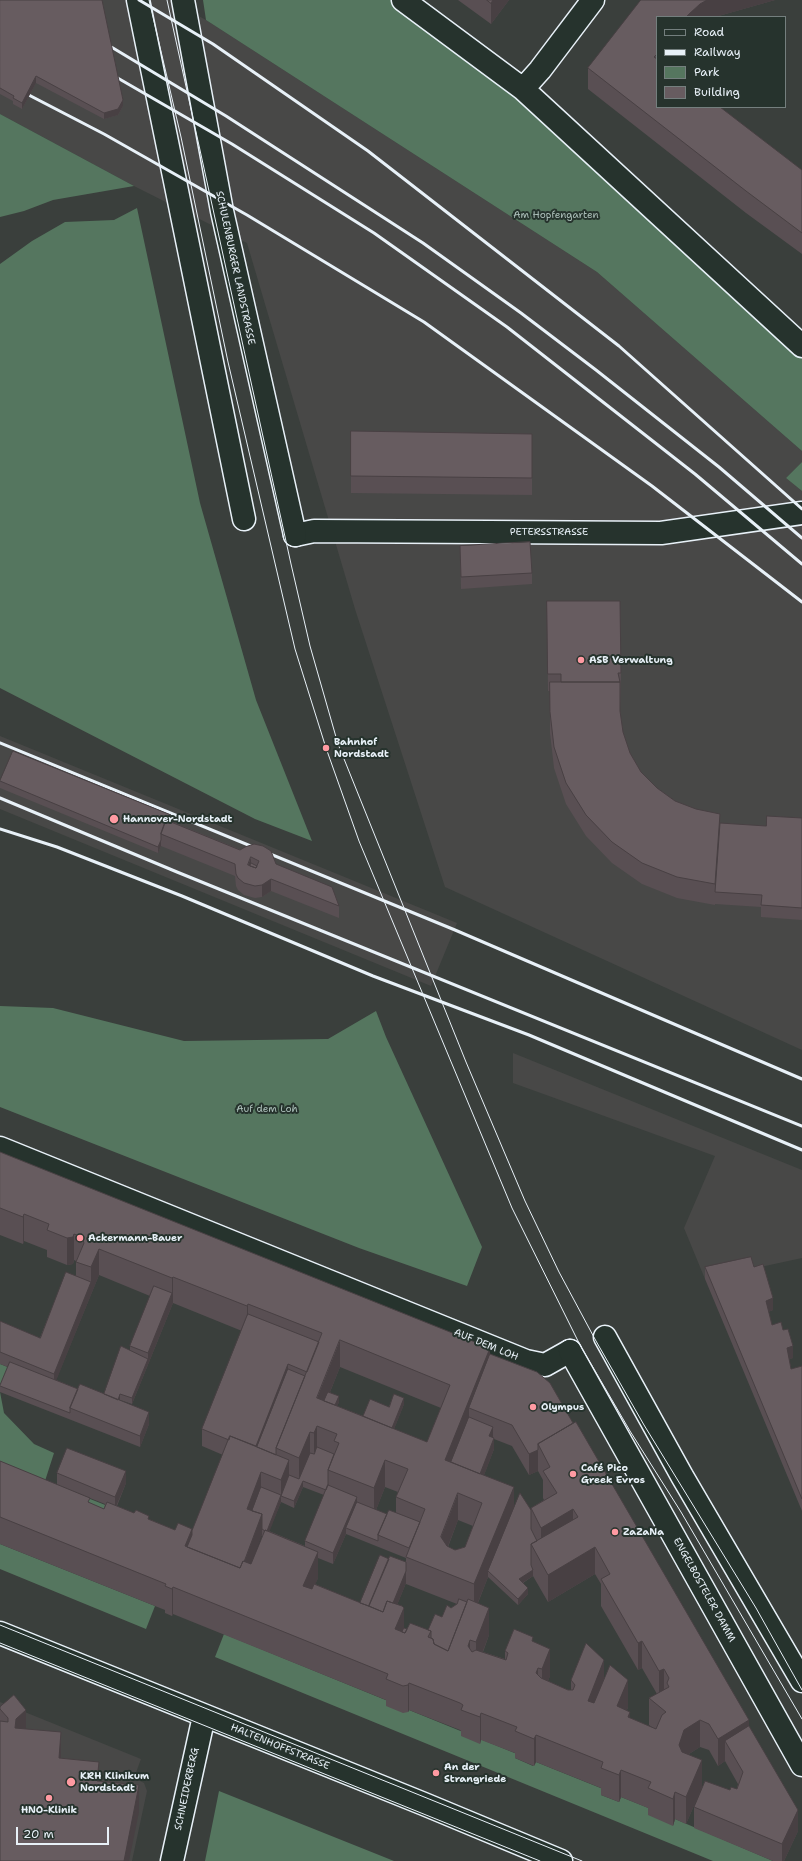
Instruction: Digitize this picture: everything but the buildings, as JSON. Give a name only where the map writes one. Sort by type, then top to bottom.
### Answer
[{"type":"street","points":[[138,0],[244,519]]},
{"type":"street","name":"SCHULENBURGER LANDSTRASSE","points":[[182,0],[222,211],[295,535]]},
{"type":"street","points":[[403,0],[523,89],[802,346]]},
{"type":"street","points":[[523,89],[540,70],[593,0]]},
{"type":"street","name":"PETERSSTRASSE","points":[[295,535],[314,531],[661,533],[802,513]]},
{"type":"street","name":"AUF DEM LOH","points":[[0,1148],[526,1361],[545,1365],[570,1351]]},
{"type":"street","points":[[605,1337],[682,1476],[802,1681]]},
{"type":"street","name":"ENGELBOSTELER DAMM","points":[[570,1351],[802,1766]]},
{"type":"street","name":"HALTENHOFFSTRASSE","points":[[0,1633],[424,1804],[561,1861]]},
{"type":"street","name":"SCHNEIDERBERG","points":[[172,1861],[204,1716]]},
{"type":"shaded area","points":[[0,0],[169,0],[206,20],[597,272],[802,451],[802,462],[786,478],[802,491],[802,1050],[445,887],[355,609],[247,243],[134,186],[0,114]]},
{"type":"shaded area","points":[[0,736],[457,923],[431,986],[0,809]]},
{"type":"shaded area","points":[[513,1053],[802,1170],[802,1258],[705,1279],[684,1228],[715,1156],[513,1083]]},
{"type":"shaded area","name":"KRH Klinikum Nordstadt","points":[[0,1702],[141,1759],[134,1778],[144,1783],[147,1791],[132,1861],[0,1861]]},
{"type":"green space","name":"Am Hopfengarten","points":[[203,0],[403,0],[523,89],[802,346],[802,451],[597,272],[206,20]]},
{"type":"green space","points":[[0,114],[134,186],[53,200],[24,211],[0,217]]},
{"type":"green space","points":[[137,208],[200,503],[256,700],[312,841],[255,819],[0,688],[0,264],[32,241],[65,222],[114,220]]},
{"type":"green space","points":[[802,462],[802,491],[786,478]]},
{"type":"green space","name":"Auf dem Loh","points":[[0,1006],[53,1008],[184,1041],[328,1039],[376,1011],[386,1037],[482,1247],[467,1286],[359,1248],[0,1107]]},
{"type":"green space","points":[[0,1364],[10,1368],[0,1392]]},
{"type":"green space","points":[[0,1392],[4,1413],[34,1444],[54,1453],[45,1481],[183,1536],[0,1489]]},
{"type":"green space","points":[[0,1544],[155,1606],[146,1629],[0,1569]]},
{"type":"green space","points":[[224,1634],[388,1701],[408,1712],[409,1710],[517,1754],[515,1758],[533,1766],[536,1762],[603,1789],[601,1795],[619,1802],[621,1797],[651,1809],[673,1825],[675,1819],[773,1861],[713,1861],[215,1657]]},
{"type":"green space","points":[[219,1791],[394,1861],[205,1861]]},
{"type":"tram line","points":[[149,0],[181,137],[228,362],[295,649],[326,748],[359,841],[512,1208],[580,1345],[630,1431],[681,1512],[802,1719]]},
{"type":"tram line","points":[[167,0],[291,564],[310,646],[338,744],[466,1062],[525,1201],[559,1272],[644,1425],[756,1608],[802,1690]]},
{"type":"tram line","points":[[0,1625],[582,1861]]},
{"type":"tram line","points":[[0,1643],[540,1861]]},
{"type":"railway","points":[[139,0],[213,44],[368,151],[619,346],[802,509]]},
{"type":"railway","points":[[103,42],[226,116],[423,243],[521,313],[596,370],[719,467],[802,538]]},
{"type":"railway","points":[[109,73],[232,144],[374,233],[507,327],[695,474],[802,564]]},
{"type":"railway","points":[[0,80],[104,134],[247,215],[424,322],[652,486],[802,602]]},
{"type":"railway","points":[[0,743],[455,930],[802,1079]]},
{"type":"railway","points":[[0,798],[177,872],[802,1126]]},
{"type":"railway","points":[[0,829],[57,847],[182,896],[373,976],[529,1035],[802,1150]]},
{"type":"place","name":"ASB Verwaltung","points":[[581,660]]},
{"type":"place","name":"Bahnhof Nordstadt","points":[[326,748]]},
{"type":"place","name":"Hannover-Nordstadt","points":[[114,819]]},
{"type":"place","name":"Ackermann-Bauer","points":[[80,1238]]},
{"type":"place","name":"Olympus","points":[[533,1407]]},
{"type":"place","name":"Café Pico Greek Evros","points":[[573,1474]]},
{"type":"place","name":"ZaZaNa","points":[[615,1532]]},
{"type":"place","name":"An der Strangriede","points":[[436,1773]]},
{"type":"place","name":"KRH Klinikum Nordstadt","points":[[71,1782]]},
{"type":"place","name":"HNO-Klinik","points":[[49,1798]]}]
